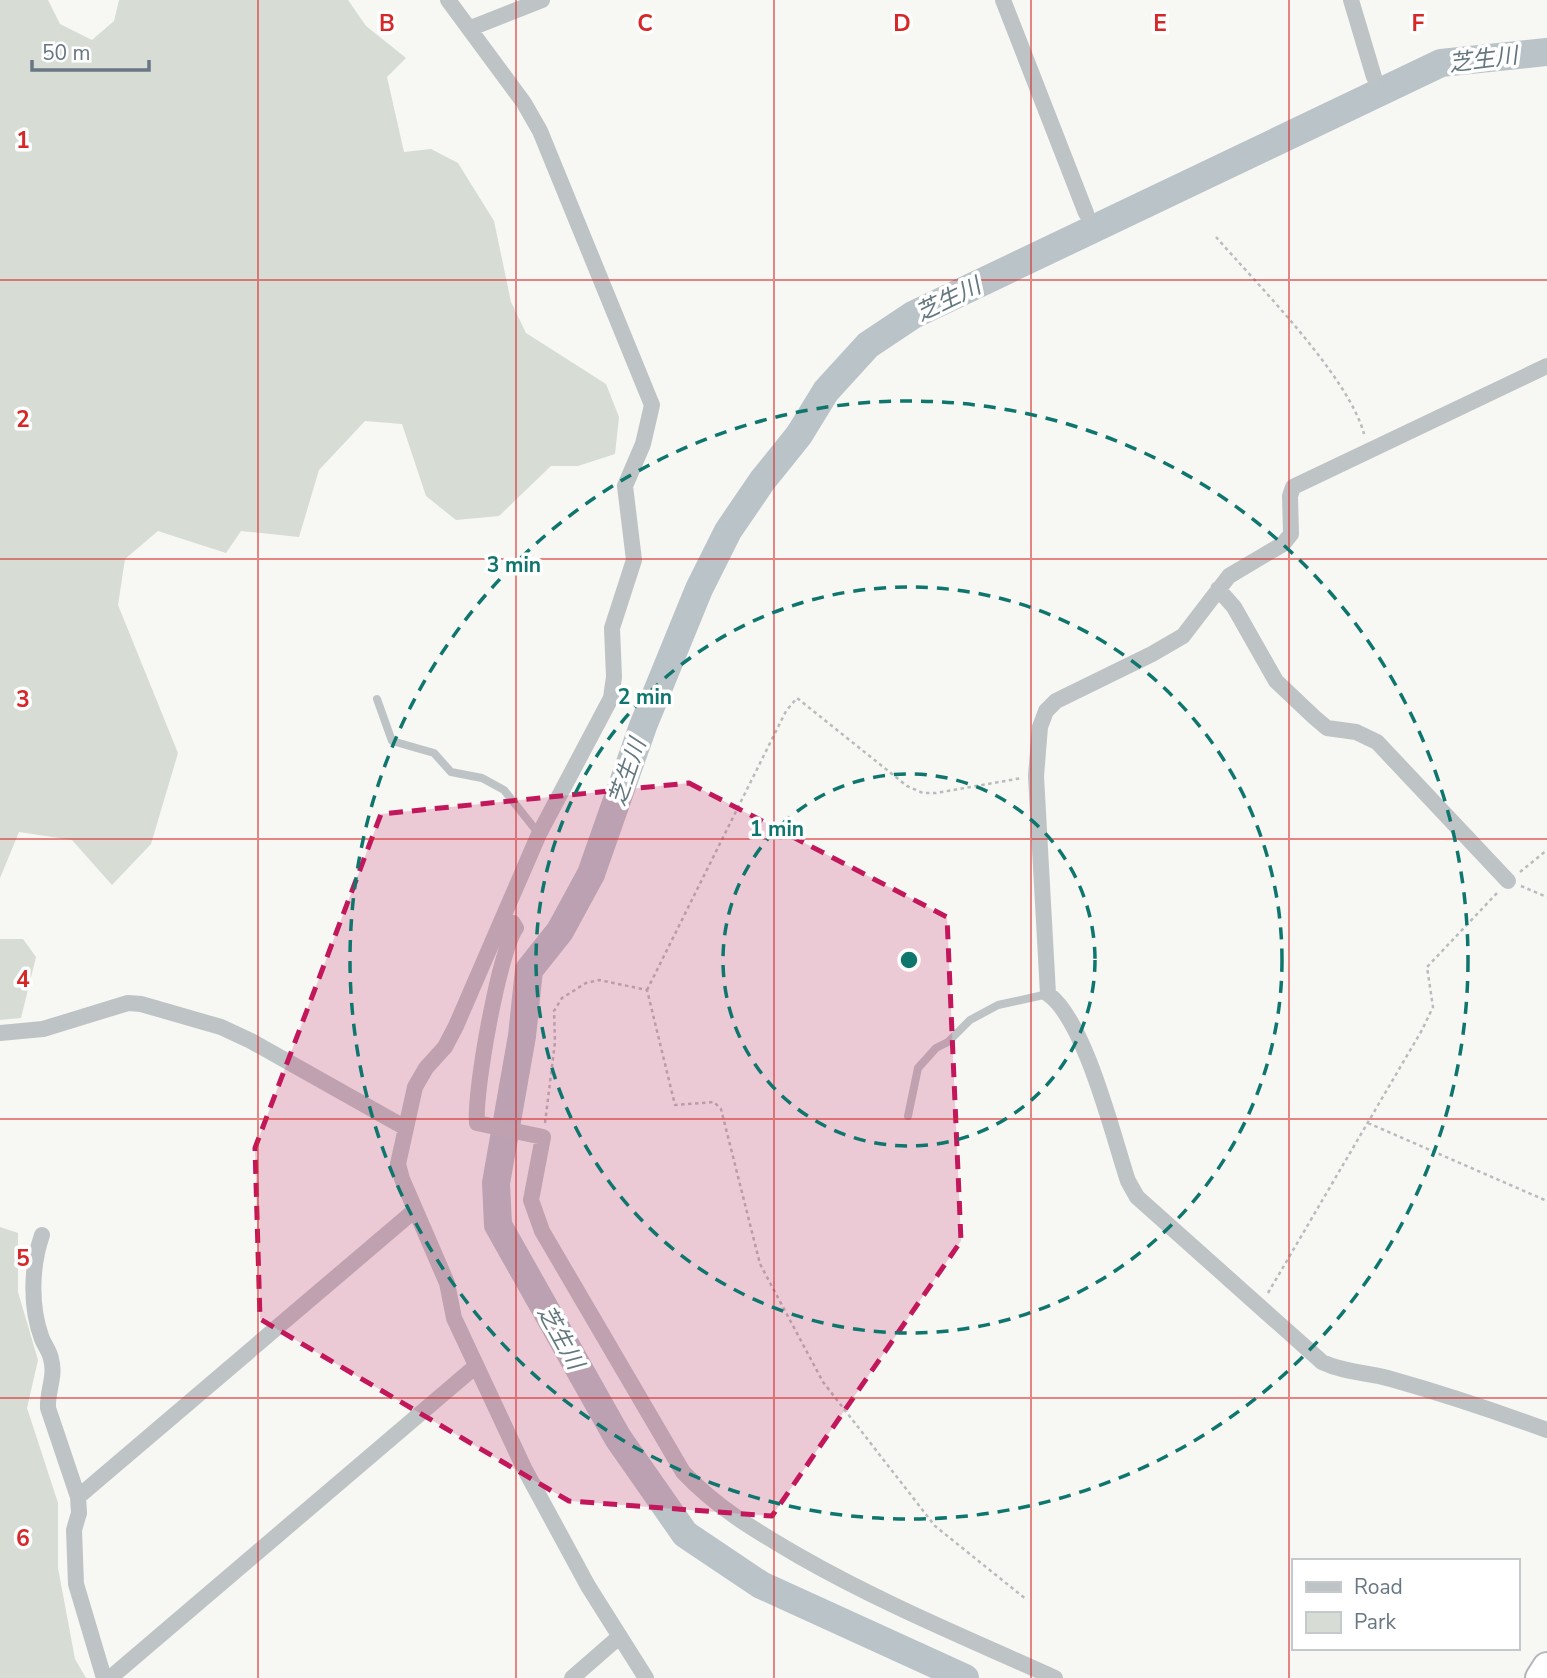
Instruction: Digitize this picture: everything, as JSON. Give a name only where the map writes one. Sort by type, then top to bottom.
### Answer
[{"type":"highway","points":[[1540,1678],[1547,1667]]},
{"type":"street","points":[[448,0],[524,103],[553,157],[573,219],[652,405],[643,444],[625,486],[634,560],[612,628],[614,677],[611,698],[539,834],[504,919],[445,1047],[426,1068],[415,1087],[404,1126],[398,1164],[447,1283],[454,1318],[524,1468],[619,1637],[646,1678]]},
{"type":"street","points":[[471,28],[542,0]]},
{"type":"street","points":[[1003,0],[1086,213]]},
{"type":"street","points":[[1351,0],[1374,77]]},
{"type":"street","points":[[1547,366],[1293,487],[1290,496],[1292,534],[1283,544],[1229,576],[1183,636],[1056,701],[1045,711],[1040,727],[1036,776],[1048,994],[1059,1002],[1083,1048],[1128,1181],[1137,1197],[1322,1362],[1339,1370],[1383,1377],[1474,1402],[1547,1430]]},
{"type":"street","points":[[1218,589],[1234,607],[1276,681],[1327,728],[1356,732],[1377,742],[1508,881]]},
{"type":"street","points":[[504,919],[513,923],[516,928],[508,939],[495,993],[476,1114],[477,1123],[537,1135],[531,1200],[542,1231],[690,1480],[741,1523],[849,1584],[1055,1678]]},
{"type":"street","points":[[0,1033],[43,1029],[128,1003],[141,1004],[221,1027],[404,1126]]},
{"type":"street","points":[[78,1497],[415,1210]]},
{"type":"street","points":[[42,1235],[36,1254],[35,1310],[51,1359],[53,1375],[47,1393],[48,1408],[78,1497],[79,1513],[74,1530],[76,1584],[107,1678],[476,1366]]},
{"type":"street","points":[[572,1678],[619,1637]]},
{"type":"lane","points":[[377,699],[392,741],[434,753],[451,772],[482,778],[504,790],[539,834]]},
{"type":"lane","points":[[908,1116],[918,1068],[936,1048],[948,1042],[970,1020],[998,1005],[1048,994]]},
{"type":"path","points":[[1216,237],[1309,345],[1354,405],[1369,451]]},
{"type":"path","points":[[1027,1600],[935,1526],[823,1382],[760,1264],[721,1109],[714,1102],[675,1105],[647,990],[786,711],[797,698],[906,786],[923,793],[1036,776]]},
{"type":"path","points":[[1260,1307],[1433,1007],[1427,967],[1435,955],[1508,881],[1547,850]]},
{"type":"path","points":[[1508,881],[1547,897]]},
{"type":"path","points":[[537,1135],[555,1042],[554,1011],[562,998],[586,983],[599,980],[647,990]]},
{"type":"path","points":[[1368,1123],[1547,1201]]},
{"type":"highlighted area","points":[[689,783],[947,917],[961,1241],[772,1516],[569,1501],[260,1319],[255,1148],[381,814]]},
{"type":"green space","points":[[0,0],[48,0],[60,24],[92,40],[114,21],[119,0],[348,0],[366,26],[406,58],[387,77],[404,152],[431,149],[458,163],[494,221],[511,302],[526,333],[606,384],[619,417],[615,454],[578,466],[551,466],[499,516],[456,520],[426,496],[402,424],[365,421],[319,470],[299,537],[241,531],[226,553],[158,531],[125,559],[118,605],[178,753],[151,844],[112,885],[72,840],[19,832],[0,878]]},
{"type":"green space","points":[[0,939],[23,939],[36,957],[21,1018],[0,1020]]},
{"type":"green space","points":[[0,1227],[18,1233],[18,1292],[38,1360],[27,1408],[58,1503],[58,1568],[75,1659],[86,1678],[0,1678]]},
{"type":"waterway","name":"芝生川","points":[[965,1678],[761,1585],[685,1534],[618,1438],[498,1225],[496,1183],[522,1036],[529,970],[560,931],[591,874],[643,726],[699,589],[728,531],[762,481],[799,435],[826,391],[868,345],[913,315],[1441,63],[1547,52]]}]
